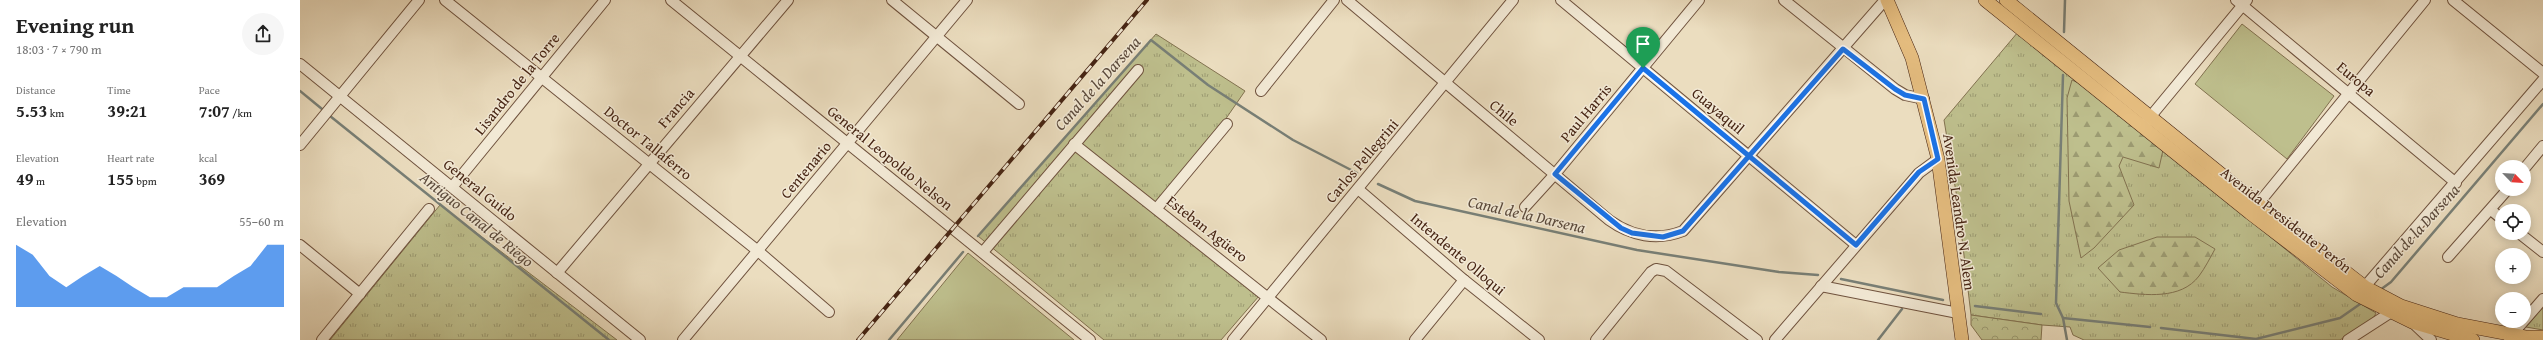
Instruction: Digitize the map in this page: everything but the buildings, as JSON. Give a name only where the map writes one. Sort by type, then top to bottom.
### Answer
[{"type":"main road","name":"Avenida Leandro N. Alem","points":[[1886,0],[1912,58],[1924,99],[1938,159],[1962,340]]},
{"type":"main road","name":"Avenida Presidente Perón","points":[[1985,0],[2025,24],[2254,209],[2361,291],[2389,312],[2412,322]]},
{"type":"main road","name":"Avenida Presidente Perón","points":[[2006,0],[2025,24]]},
{"type":"main road","name":"Avenida Presidente Perón","points":[[2361,291],[2401,306],[2412,322]]},
{"type":"main road","points":[[2401,306],[2458,324],[2510,337],[2543,337]]},
{"type":"main road","name":"Avenida Leandro N. Alem","points":[[1958,315],[1970,340]]},
{"type":"main road","points":[[2412,322],[2473,340]]},
{"type":"street","points":[[300,144],[420,0]]},
{"type":"street","name":"Doctor Tallaferro","points":[[445,0],[758,251],[829,312]]},
{"type":"street","name":"Lisandro de la Torre","points":[[452,186],[605,0]]},
{"type":"street","name":"General Leopoldo Nelson","points":[[671,0],[1090,340]]},
{"type":"street","name":"Francia","points":[[557,273],[788,0]]},
{"type":"street","points":[[892,0],[1019,104]]},
{"type":"street","name":"Centenario","points":[[683,340],[967,0]]},
{"type":"street","points":[[1261,91],[1334,0]]},
{"type":"street","name":"Chile","points":[[1347,0],[1621,228],[1632,233],[1663,237],[1683,231],[1886,0]]},
{"type":"street","name":"Carlos Pellegrini","points":[[1233,340],[1514,0]]},
{"type":"street","name":"Guayaquil","points":[[1561,0],[1856,245]]},
{"type":"street","name":"Paul Harris","points":[[1525,207],[1555,174],[1699,0]]},
{"type":"street","points":[[1784,0],[1843,49],[1895,89],[1905,95],[1924,99]]},
{"type":"street","points":[[2254,209],[2425,0]]},
{"type":"street","points":[[2453,0],[2543,73]]},
{"type":"street","points":[[2146,123],[2242,2]]},
{"type":"street","name":"Europa","points":[[2242,2],[2456,183]]},
{"type":"street","name":"General Guido","points":[[300,64],[640,340]]},
{"type":"street","points":[[983,252],[1138,70]]},
{"type":"street","points":[[2361,291],[2456,183],[2543,80]]},
{"type":"street","points":[[1156,208],[1227,124]]},
{"type":"street","name":"Esteban Agüero","points":[[1074,144],[1321,340]]},
{"type":"street","points":[[2531,161],[2543,146]]},
{"type":"street","points":[[1775,340],[1919,172],[1938,159]]},
{"type":"street","name":"Intendente Olloqui","points":[[1358,190],[1464,280],[1539,340]]},
{"type":"street","points":[[2448,258],[2474,226],[2491,210],[2502,196]]},
{"type":"street","points":[[322,340],[429,209]]},
{"type":"street","points":[[2491,210],[2495,213]]},
{"type":"street","points":[[2528,240],[2543,252]]},
{"type":"street","points":[[300,245],[360,294]]},
{"type":"street","points":[[1596,340],[1651,272],[1656,269],[1666,271],[1757,340]]},
{"type":"street","points":[[1415,340],[1464,280]]},
{"type":"street","points":[[1821,286],[1958,315]]},
{"type":"street","points":[[2510,337],[2543,299]]},
{"type":"street","points":[[2348,340],[2389,312],[2401,306]]},
{"type":"street","points":[[2412,322],[2431,340]]},
{"type":"green space","points":[[2242,24],[2334,96],[2287,159],[2195,84]]},
{"type":"green space","points":[[2018,32],[2332,287],[2376,313],[2374,317],[2340,340],[2084,340],[2073,335],[2070,327],[2042,325],[1971,315],[1958,204],[1944,120]]},
{"type":"green space","points":[[1156,34],[1245,91],[1225,120],[1149,210],[1259,296],[1221,340],[1104,340],[978,236]]},
{"type":"green space","points":[[2072,80],[2085,86],[2163,150],[2159,168],[2123,157],[2119,166],[2134,205],[2094,248],[2081,258],[2069,201],[2067,98]]},
{"type":"green space","points":[[440,205],[617,340],[330,340]]},
{"type":"green space","points":[[2157,237],[2195,237],[2215,249],[2199,276],[2191,284],[2183,289],[2162,294],[2151,295],[2120,292],[2098,268],[2119,250]]},
{"type":"green space","points":[[968,253],[1074,340],[897,340]]},
{"type":"green space","points":[[2543,307],[2543,330],[2531,328],[2531,321]]},
{"type":"green space","points":[[1971,315],[2042,325],[2041,340],[1982,340],[1971,325]]},
{"type":"waterway","points":[[2064,32],[2065,0]]},
{"type":"waterway","name":"Canal de la Darsena","points":[[978,236],[1151,40],[1208,85],[1293,140],[1357,173]]},
{"type":"waterway","points":[[2063,75],[2056,303],[2063,318],[2067,340]]},
{"type":"waterway","name":"Antiguo Canal de Riego","points":[[300,91],[322,109]]},
{"type":"waterway","name":"Canal de la Darsena","points":[[2380,290],[2391,282],[2543,104]]},
{"type":"waterway","name":"Antiguo Canal de Riego","points":[[330,116],[609,340]]},
{"type":"waterway","name":"Canal de la Darsena","points":[[1378,184],[1415,201],[1637,250],[1779,272],[1818,275]]},
{"type":"waterway","points":[[889,340],[963,252]]},
{"type":"waterway","name":"Canal de la Darsena","points":[[1841,279],[1943,300]]},
{"type":"waterway","name":"Canal de la Darsena","points":[[2161,328],[2256,339],[2340,318],[2363,302]]},
{"type":"waterway","name":"Canal de la Darsena","points":[[1975,306],[2041,314]]},
{"type":"waterway","points":[[1878,340],[1902,309]]},
{"type":"waterway","name":"Canal de la Darsena","points":[[2063,318],[2150,327]]},
{"type":"railway","points":[[858,340],[1147,0]]},
{"type":"route","points":[[1643,68],[1555,174],[1609,220],[1632,233],[1663,237],[1683,231],[1750,156],[1843,49],[1895,89],[1905,95],[1924,99],[1938,159],[1919,172],[1856,245],[1750,156],[1643,68]]}]
